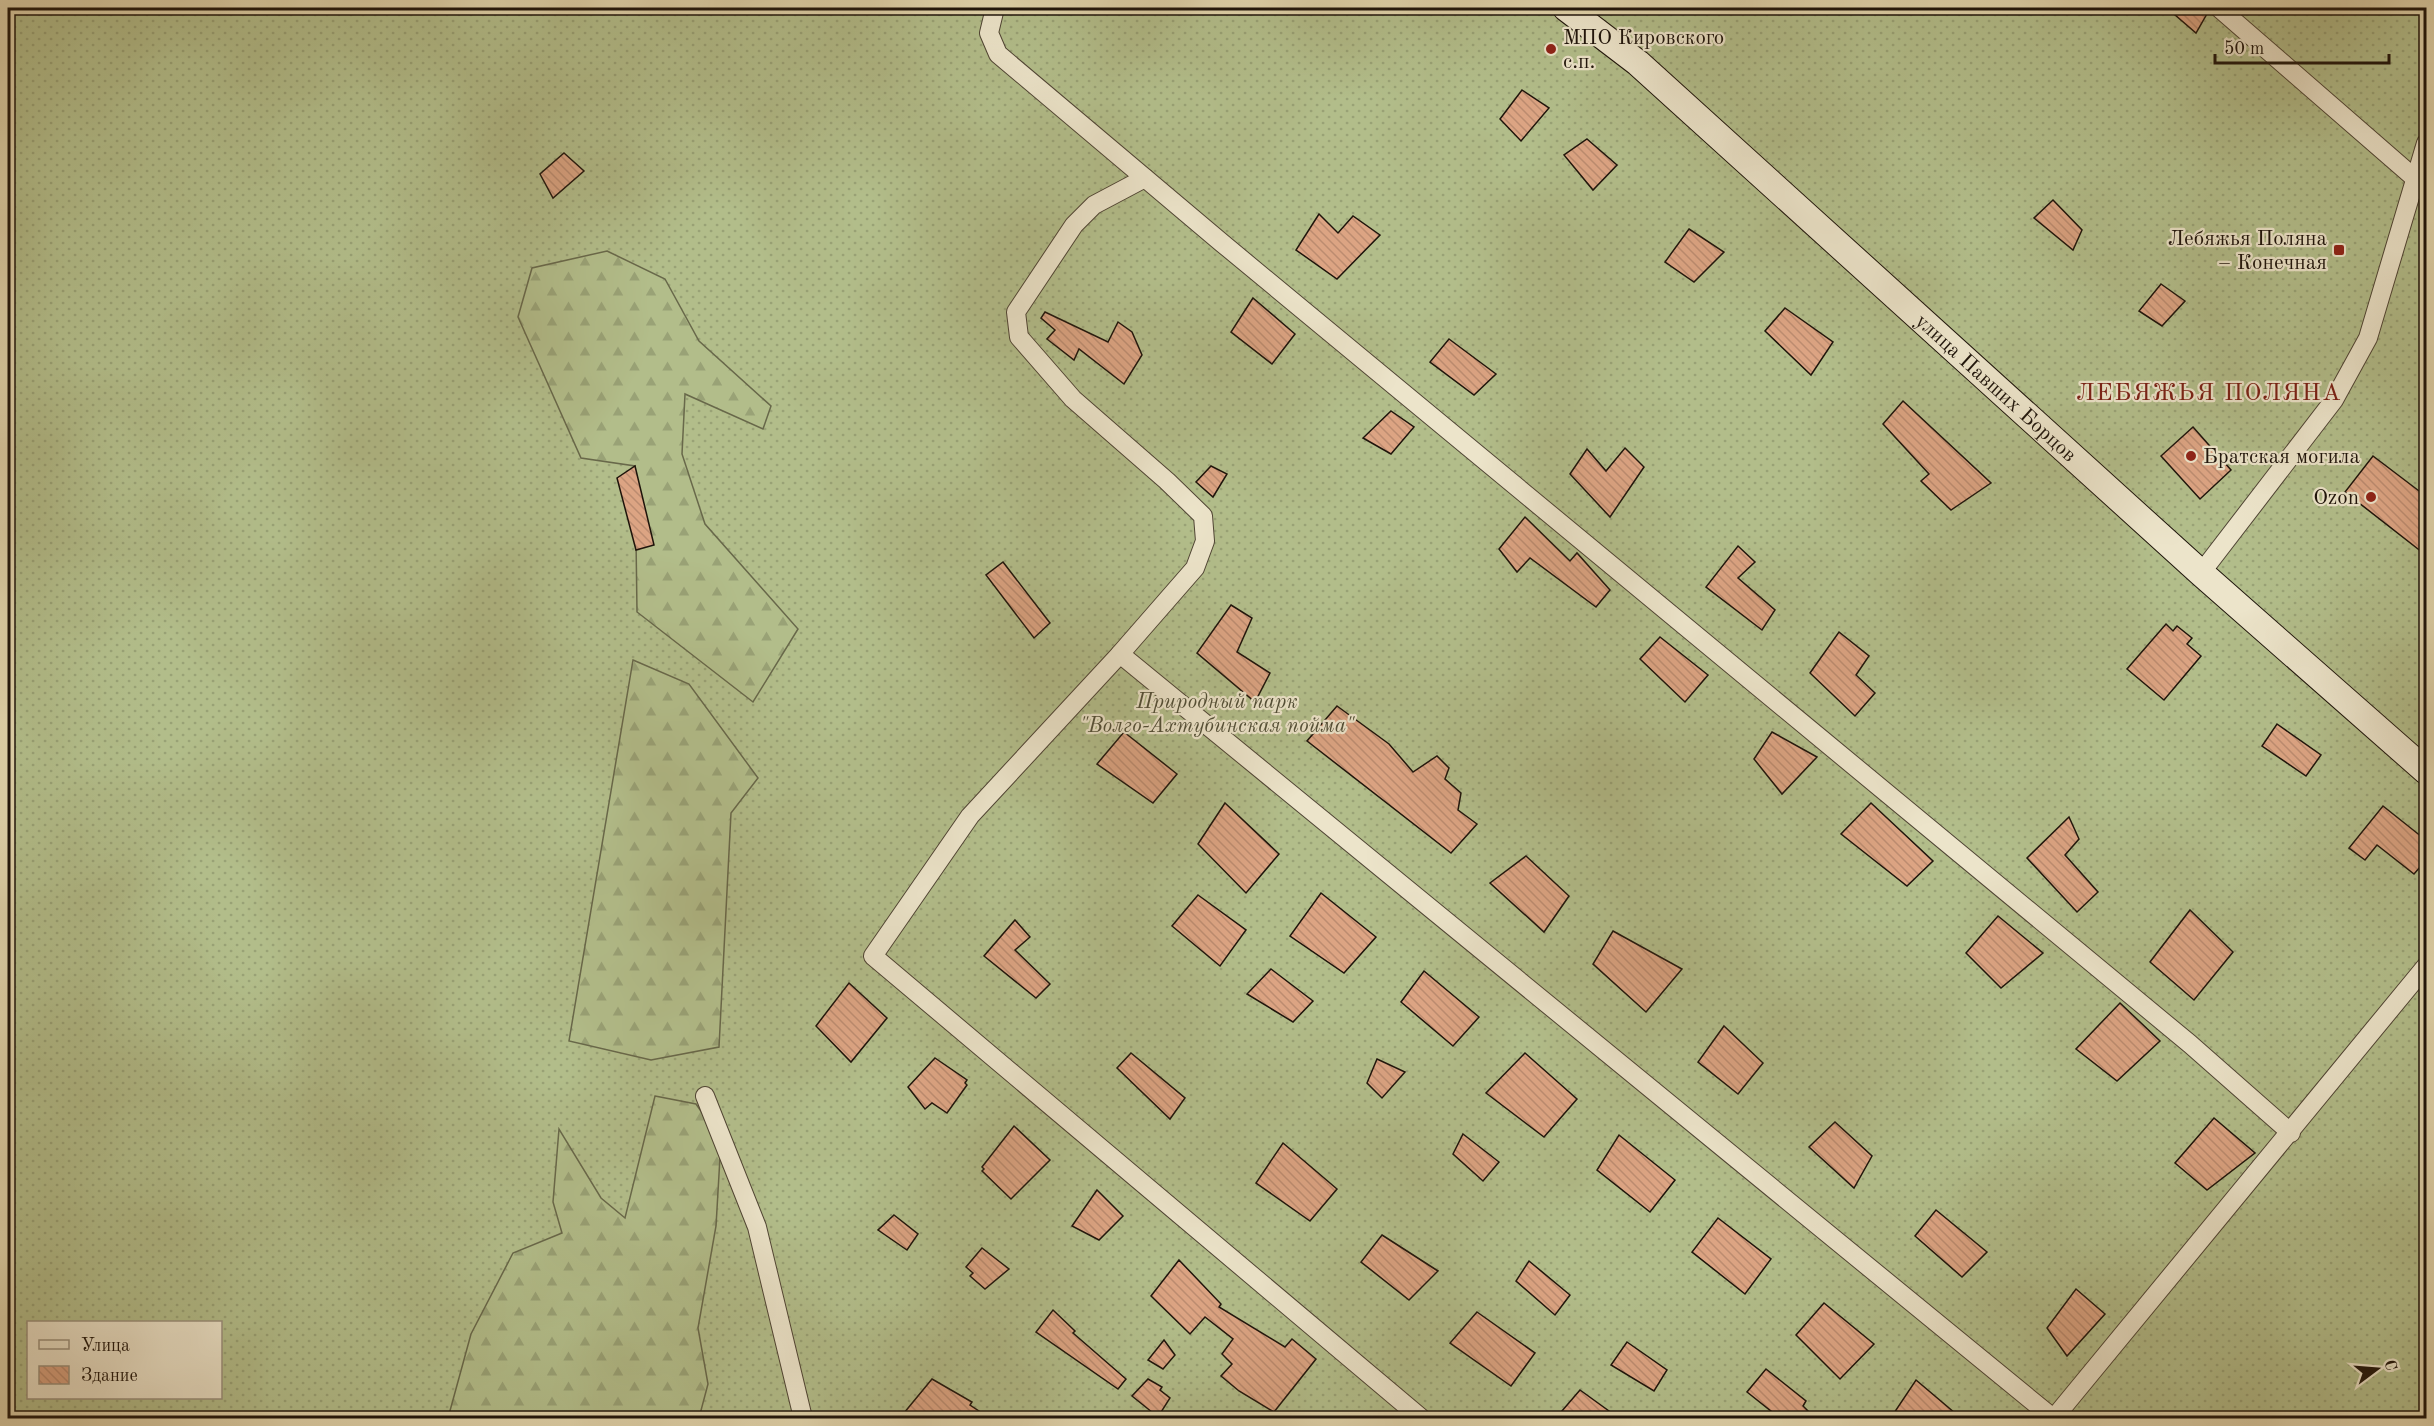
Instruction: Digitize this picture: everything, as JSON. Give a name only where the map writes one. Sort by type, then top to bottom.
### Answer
[{"type":"street","points":[[994,8],[989,33],[998,54],[2190,1044],[2291,1133]]},
{"type":"street","name":"улица Павших Борцов","points":[[1566,8],[1638,63],[2201,573],[2427,771]]},
{"type":"street","points":[[2219,8],[2421,184]]},
{"type":"street","points":[[2201,573],[2334,400],[2368,338],[2421,184],[2427,143]]},
{"type":"street","points":[[1145,178],[1094,205],[1074,225],[1016,312],[1019,337],[1073,399],[1167,481],[1203,516],[1205,541],[1195,568],[1120,654],[970,816],[873,956],[1420,1419]]},
{"type":"street","points":[[1120,654],[2053,1419],[2427,966]]},
{"type":"street","points":[[705,1096],[757,1227],[803,1419]]},
{"type":"green space","name":"Природный парк \"Волго-Ахтубинская пойма\"","points":[[8,8],[2426,8],[2426,1418],[8,1418]]},
{"type":"green space","points":[[607,251],[665,279],[699,341],[771,406],[763,429],[685,394],[682,454],[705,524],[798,629],[753,702],[637,612],[635,466],[581,458],[518,317],[532,268]]},
{"type":"green space","points":[[633,660],[689,684],[758,778],[731,813],[719,1047],[651,1060],[569,1041]]},
{"type":"green space","points":[[655,1096],[696,1104],[721,1140],[716,1226],[698,1328],[708,1384],[699,1418],[448,1418],[471,1334],[513,1253],[562,1233],[553,1202],[559,1129],[601,1198],[625,1218]]},
{"type":"building","points":[[2167,8],[2208,8],[2208,12],[2196,33]]},
{"type":"building","points":[[1522,90],[1549,108],[1521,141],[1500,119]]},
{"type":"building","points":[[1587,139],[1617,165],[1593,190],[1564,155]]},
{"type":"building","points":[[564,153],[584,171],[553,198],[540,174]]},
{"type":"building","points":[[2053,200],[2082,230],[2073,250],[2034,218]]},
{"type":"building","points":[[1319,214],[1338,233],[1353,216],[1380,235],[1337,279],[1296,250]]},
{"type":"building","points":[[1689,229],[1724,252],[1694,282],[1665,262]]},
{"type":"building","points":[[2161,284],[2185,301],[2162,326],[2139,311]]},
{"type":"building","points":[[1253,298],[1295,334],[1272,364],[1231,332]]},
{"type":"building","points":[[1785,308],[1833,342],[1811,375],[1765,331]]},
{"type":"building","points":[[1045,312],[1108,342],[1118,322],[1132,332],[1142,355],[1124,384],[1079,349],[1074,360],[1047,339],[1055,330],[1041,318]]},
{"type":"building","points":[[1449,339],[1496,374],[1474,395],[1430,362]]},
{"type":"building","points":[[1903,401],[1991,483],[1951,510],[1921,481],[1929,474],[1883,424]]},
{"type":"building","points":[[1391,411],[1414,427],[1391,454],[1363,438]]},
{"type":"building","points":[[2193,427],[2231,470],[2200,499],[2161,456]]},
{"type":"building","points":[[1625,448],[1644,467],[1610,517],[1570,474],[1587,449],[1606,471]]},
{"type":"building","points":[[2373,456],[2427,497],[2427,556],[2345,492]]},
{"type":"building","points":[[635,466],[654,545],[636,550],[617,478]]},
{"type":"building","points":[[1211,466],[1227,474],[1213,497],[1196,482]]},
{"type":"building","points":[[1525,517],[1570,561],[1577,553],[1610,590],[1596,607],[1530,558],[1517,572],[1499,549]]},
{"type":"building","points":[[1738,546],[1755,562],[1738,578],[1775,610],[1762,630],[1706,587]]},
{"type":"building","points":[[1003,562],[1050,623],[1034,638],[986,575]]},
{"type":"building","points":[[1231,605],[1252,618],[1237,652],[1270,673],[1255,702],[1197,653]]},
{"type":"building","points":[[2166,624],[2173,631],[2177,626],[2192,638],[2187,644],[2201,656],[2164,700],[2127,669]]},
{"type":"building","points":[[1839,632],[1869,656],[1856,675],[1875,693],[1855,716],[1810,673]]},
{"type":"building","points":[[1660,637],[1708,675],[1685,702],[1640,659]]},
{"type":"building","points":[[1337,706],[1389,744],[1413,772],[1437,756],[1449,768],[1445,779],[1461,793],[1458,810],[1477,824],[1451,853],[1307,741]]},
{"type":"building","points":[[2277,724],[2321,755],[2306,776],[2262,746]]},
{"type":"building","points":[[1124,732],[1177,774],[1153,803],[1097,764]]},
{"type":"building","points":[[1772,732],[1817,757],[1782,794],[1754,759]]},
{"type":"building","points":[[1225,803],[1279,854],[1246,893],[1198,844]]},
{"type":"building","points":[[1871,803],[1933,861],[1907,886],[1841,834]]},
{"type":"building","points":[[2383,806],[2427,841],[2427,859],[2414,874],[2377,845],[2365,860],[2349,848]]},
{"type":"building","points":[[2069,817],[2079,839],[2065,855],[2098,892],[2077,912],[2027,858]]},
{"type":"building","points":[[1526,856],[1569,896],[1544,932],[1490,883]]},
{"type":"building","points":[[1321,893],[1376,937],[1344,973],[1290,936]]},
{"type":"building","points":[[1198,895],[1246,930],[1220,966],[1172,926]]},
{"type":"building","points":[[2190,910],[2233,952],[2194,1000],[2150,962]]},
{"type":"building","points":[[1998,916],[2043,953],[2001,988],[1966,953]]},
{"type":"building","points":[[1015,920],[1030,937],[1015,950],[1050,984],[1036,998],[984,956]]},
{"type":"building","points":[[1613,931],[1682,969],[1646,1012],[1593,964]]},
{"type":"building","points":[[1271,969],[1313,1001],[1293,1022],[1247,994]]},
{"type":"building","points":[[1424,971],[1479,1017],[1453,1046],[1401,1002]]},
{"type":"building","points":[[849,983],[887,1018],[851,1062],[816,1026]]},
{"type":"building","points":[[2120,1003],[2160,1041],[2117,1081],[2076,1049]]},
{"type":"building","points":[[1724,1026],[1763,1063],[1738,1094],[1698,1062]]},
{"type":"building","points":[[1131,1053],[1185,1098],[1170,1119],[1117,1068]]},
{"type":"building","points":[[1525,1053],[1577,1099],[1544,1137],[1486,1093]]},
{"type":"building","points":[[935,1058],[967,1080],[965,1083],[967,1085],[947,1113],[932,1103],[925,1109],[908,1087]]},
{"type":"building","points":[[1377,1059],[1405,1072],[1382,1098],[1367,1083]]},
{"type":"building","points":[[2214,1118],[2255,1153],[2207,1190],[2175,1163]]},
{"type":"building","points":[[1835,1122],[1872,1156],[1854,1188],[1809,1147]]},
{"type":"building","points":[[1014,1126],[1050,1160],[1011,1199],[982,1171],[984,1169],[982,1167]]},
{"type":"building","points":[[1463,1134],[1499,1162],[1483,1181],[1453,1154]]},
{"type":"building","points":[[1619,1135],[1675,1180],[1650,1212],[1597,1170]]},
{"type":"building","points":[[1283,1143],[1337,1189],[1310,1221],[1256,1183]]},
{"type":"building","points":[[1097,1190],[1123,1216],[1099,1240],[1072,1226]]},
{"type":"building","points":[[1936,1210],[1987,1252],[1962,1277],[1915,1236]]},
{"type":"building","points":[[894,1215],[918,1234],[907,1250],[878,1230]]},
{"type":"building","points":[[1718,1218],[1771,1259],[1745,1294],[1692,1252]]},
{"type":"building","points":[[1382,1235],[1438,1271],[1409,1300],[1361,1262]]},
{"type":"building","points":[[982,1248],[1009,1269],[985,1289],[970,1276],[973,1273],[966,1267]]},
{"type":"building","points":[[1179,1260],[1221,1304],[1219,1307],[1285,1347],[1292,1339],[1316,1359],[1274,1412],[1239,1391],[1221,1376],[1232,1364],[1222,1354],[1233,1339],[1205,1317],[1190,1334],[1151,1296]]},
{"type":"building","points":[[1529,1261],[1570,1295],[1555,1315],[1516,1281]]},
{"type":"building","points":[[2076,1289],[2105,1314],[2067,1356],[2047,1328]]},
{"type":"building","points":[[1824,1303],[1874,1344],[1840,1379],[1796,1335]]},
{"type":"building","points":[[1053,1310],[1075,1331],[1073,1333],[1126,1379],[1118,1389],[1036,1332]]},
{"type":"building","points":[[1477,1312],[1535,1353],[1511,1386],[1450,1343]]},
{"type":"building","points":[[1164,1340],[1175,1355],[1163,1369],[1148,1360]]},
{"type":"building","points":[[1627,1342],[1667,1370],[1654,1391],[1611,1365]]},
{"type":"building","points":[[1766,1369],[1806,1401],[1803,1406],[1816,1419],[1781,1419],[1747,1392]]},
{"type":"building","points":[[932,1379],[972,1402],[970,1405],[991,1419],[899,1419]]},
{"type":"building","points":[[1148,1379],[1162,1387],[1160,1390],[1170,1398],[1158,1417],[1132,1396]]},
{"type":"building","points":[[1916,1380],[1962,1419],[1890,1419]]},
{"type":"building","points":[[1580,1390],[1620,1419],[1555,1419]]},
{"type":"place","name":"МПО Кировского с.п.","points":[[1551,49]]},
{"type":"place","name":"Лебяжья Поляна – Конечная","points":[[2339,250]]},
{"type":"place","name":"Братская могила","points":[[2191,456]]},
{"type":"place","name":"Ozon","points":[[2371,497]]},
{"type":"district","name":"ЛЕБЯЖЬЯ ПОЛЯНА","points":[[2209,392]]}]
